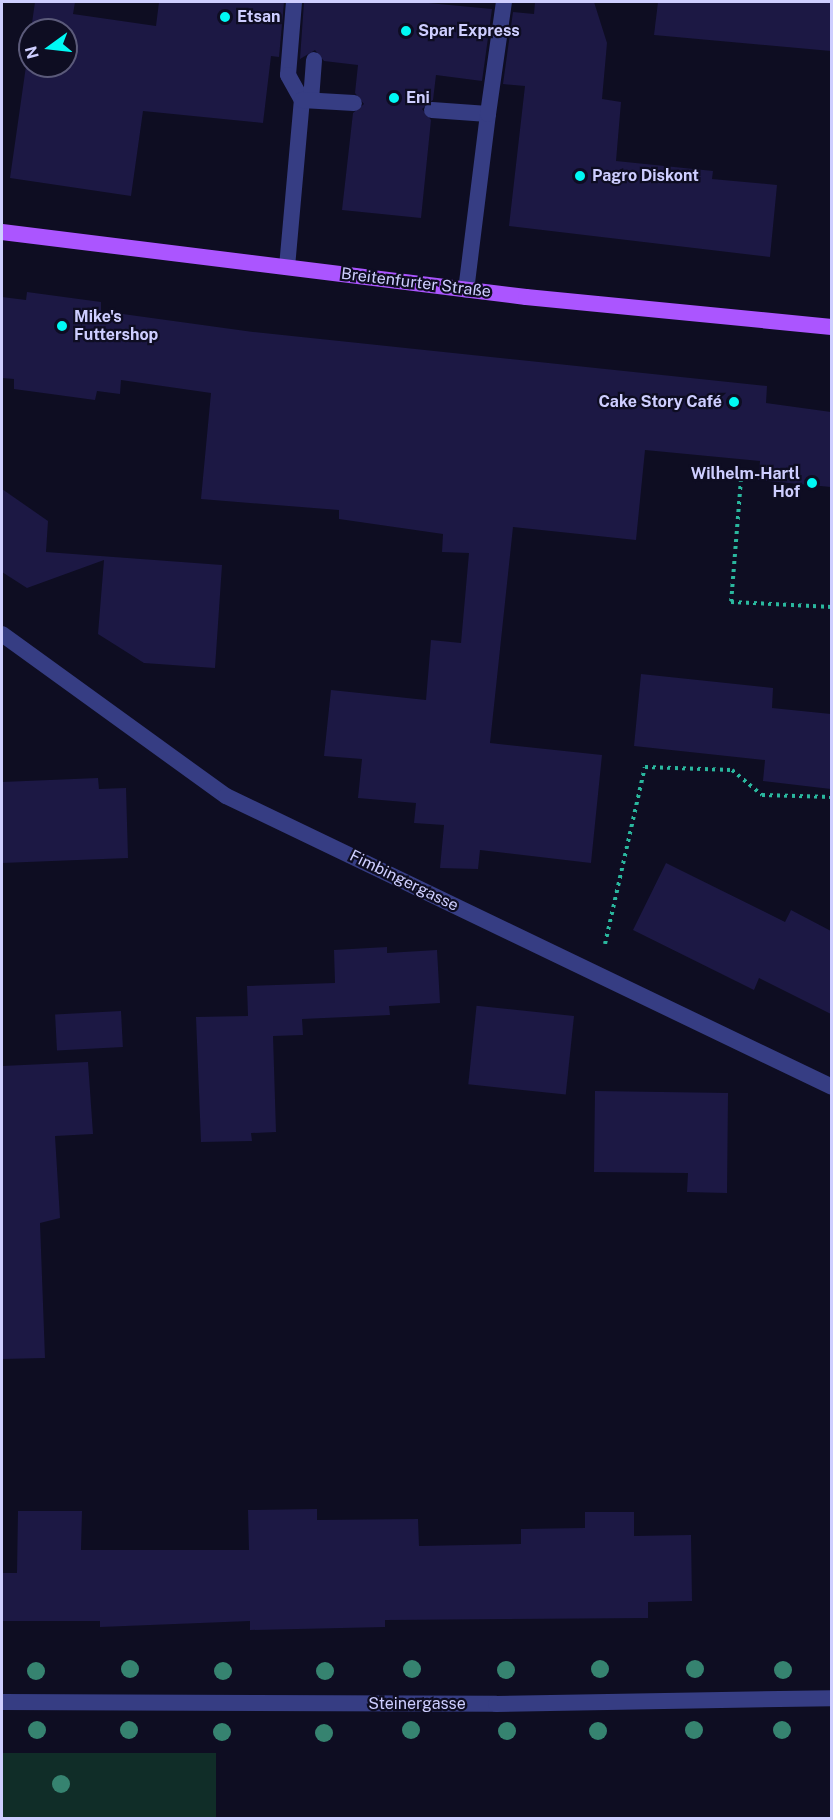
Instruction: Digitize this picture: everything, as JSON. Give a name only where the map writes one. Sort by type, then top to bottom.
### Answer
[{"type":"main road","name":"Breitenfurter Straße","points":[[2,232],[466,290],[831,327]]},
{"type":"street","points":[[294,2],[288,75],[307,100],[354,103]]},
{"type":"street","points":[[466,290],[504,2]]},
{"type":"street","points":[[287,267],[314,60]]},
{"type":"street","points":[[432,110],[488,114]]},
{"type":"street","name":"Fimbingergasse","points":[[2,634],[226,796],[831,1087]]},
{"type":"street","name":"Steinergasse","points":[[2,1702],[496,1704],[831,1698]]},
{"type":"path","points":[[741,479],[731,602],[831,607]]},
{"type":"path","points":[[591,970],[607,941],[645,768],[732,770],[762,795],[831,797]]},
{"type":"green space","points":[[2,1753],[216,1753],[216,1818],[2,1818]]},
{"type":"building","points":[[35,2],[75,2],[73,14],[156,26],[159,2],[284,2],[279,57],[271,56],[263,123],[143,111],[131,196],[10,178],[24,78],[78,78],[78,18],[33,18]]},
{"type":"building","points":[[304,2],[418,2],[492,9],[482,81],[436,75],[433,100],[422,109],[431,120],[421,218],[342,210],[353,113],[364,104],[355,93],[358,65],[324,61],[315,50],[300,59]]},
{"type":"building","points":[[535,2],[594,2],[607,43],[602,99],[621,102],[616,161],[713,171],[712,179],[777,185],[770,257],[509,226],[525,86],[503,84],[513,12],[534,14]]},
{"type":"building","points":[[658,2],[831,2],[831,51],[654,35]]},
{"type":"building","points":[[27,292],[101,302],[101,311],[253,332],[767,386],[766,403],[831,412],[831,487],[758,480],[760,461],[645,450],[636,540],[513,527],[490,743],[602,755],[591,863],[480,850],[478,869],[440,868],[444,825],[414,823],[416,803],[358,798],[362,759],[324,756],[331,690],[426,700],[431,640],[461,643],[469,553],[442,552],[443,534],[339,519],[339,510],[201,499],[211,393],[121,380],[120,394],[97,391],[95,400],[14,389],[14,379],[2,378],[2,297],[26,300]]},
{"type":"building","points":[[2,489],[48,521],[46,552],[222,565],[215,668],[144,663],[98,634],[104,560],[27,588],[2,572]]},
{"type":"building","points":[[641,674],[773,688],[772,708],[831,714],[831,789],[763,781],[765,760],[634,746]]},
{"type":"building","points":[[98,778],[99,789],[126,788],[128,858],[2,863],[2,782]]},
{"type":"building","points":[[666,863],[785,922],[791,910],[831,931],[831,1014],[759,978],[754,990],[633,930]]},
{"type":"building","points":[[387,947],[387,953],[437,950],[440,1003],[389,1006],[390,1015],[302,1019],[303,1035],[273,1036],[276,1132],[251,1133],[252,1141],[201,1142],[196,1017],[248,1016],[247,986],[335,983],[334,950]]},
{"type":"building","points":[[477,1006],[574,1016],[566,1095],[468,1084]]},
{"type":"building","points":[[121,1011],[123,1047],[57,1050],[55,1014]]},
{"type":"building","points":[[88,1062],[93,1134],[55,1136],[60,1218],[40,1223],[45,1358],[2,1359],[2,1066]]},
{"type":"building","points":[[595,1091],[728,1093],[727,1193],[687,1192],[688,1173],[594,1172]]},
{"type":"building","points":[[317,1509],[317,1520],[418,1519],[419,1546],[521,1544],[521,1529],[585,1528],[585,1512],[634,1512],[634,1536],[691,1535],[692,1601],[648,1602],[648,1618],[385,1620],[385,1627],[250,1630],[250,1621],[100,1627],[100,1621],[2,1621],[2,1573],[17,1573],[18,1511],[82,1511],[81,1550],[249,1550],[248,1510]]},
{"type":"place","name":"Etsan","points":[[225,17]]},
{"type":"place","name":"Spar Express","points":[[406,31]]},
{"type":"place","name":"Eni","points":[[394,98]]},
{"type":"place","name":"Pagro Diskont","points":[[580,176]]},
{"type":"place","name":"Mike's Futtershop","points":[[62,326]]},
{"type":"place","name":"Cake Story Café","points":[[734,402]]},
{"type":"place","name":"Wilhelm-Hartl Hof","points":[[812,483]]}]
